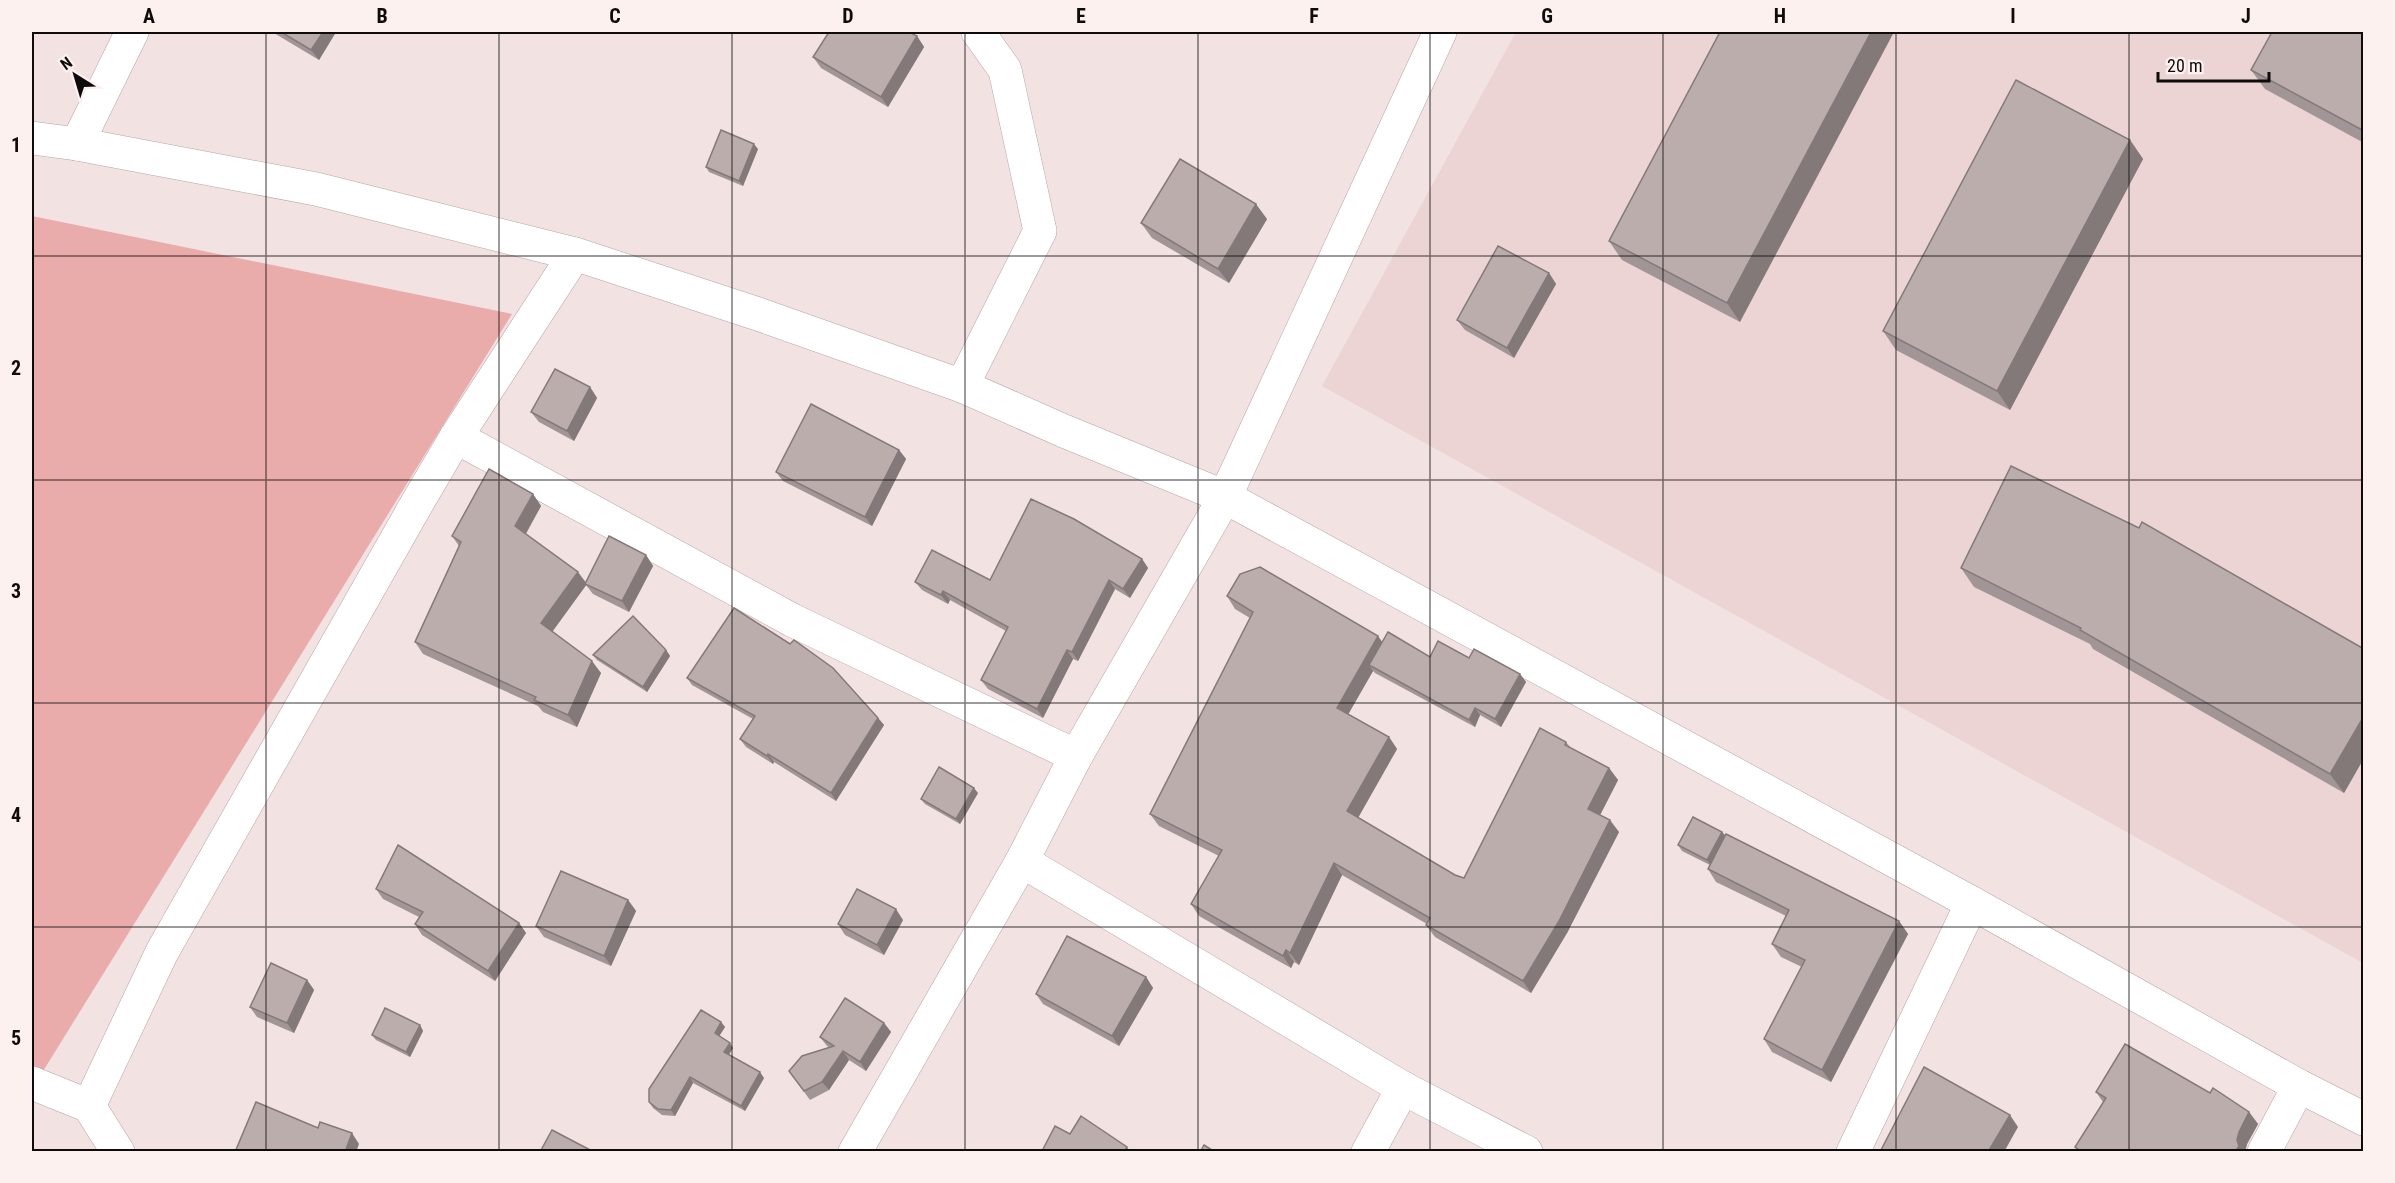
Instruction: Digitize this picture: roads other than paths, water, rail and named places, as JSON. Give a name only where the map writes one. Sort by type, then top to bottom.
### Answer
[{"type":"main road","points":[[77,144],[132,32]]},
{"type":"main road","points":[[962,386],[1040,231],[1005,70],[978,32]]},
{"type":"main road","points":[[855,1152],[1022,861],[1076,756],[1225,497],[1440,32]]},
{"type":"main road","points":[[32,138],[77,144],[316,189],[575,254],[758,314],[962,386],[1225,497],[1972,903],[2299,1086],[2364,1119]]},
{"type":"main road","points":[[89,1106],[162,952],[456,437],[575,254]]},
{"type":"main road","points":[[456,437],[792,620],[1076,756]]},
{"type":"main road","points":[[1022,861],[1403,1088],[1526,1152]]},
{"type":"main road","points":[[1853,1152],[1972,903]]},
{"type":"main road","points":[[32,1083],[89,1106],[118,1152]]},
{"type":"main road","points":[[2264,1152],[2299,1086]]},
{"type":"main road","points":[[1368,1152],[1403,1088]]},
{"type":"main road","points":[[32,1098],[89,1106]]}]
